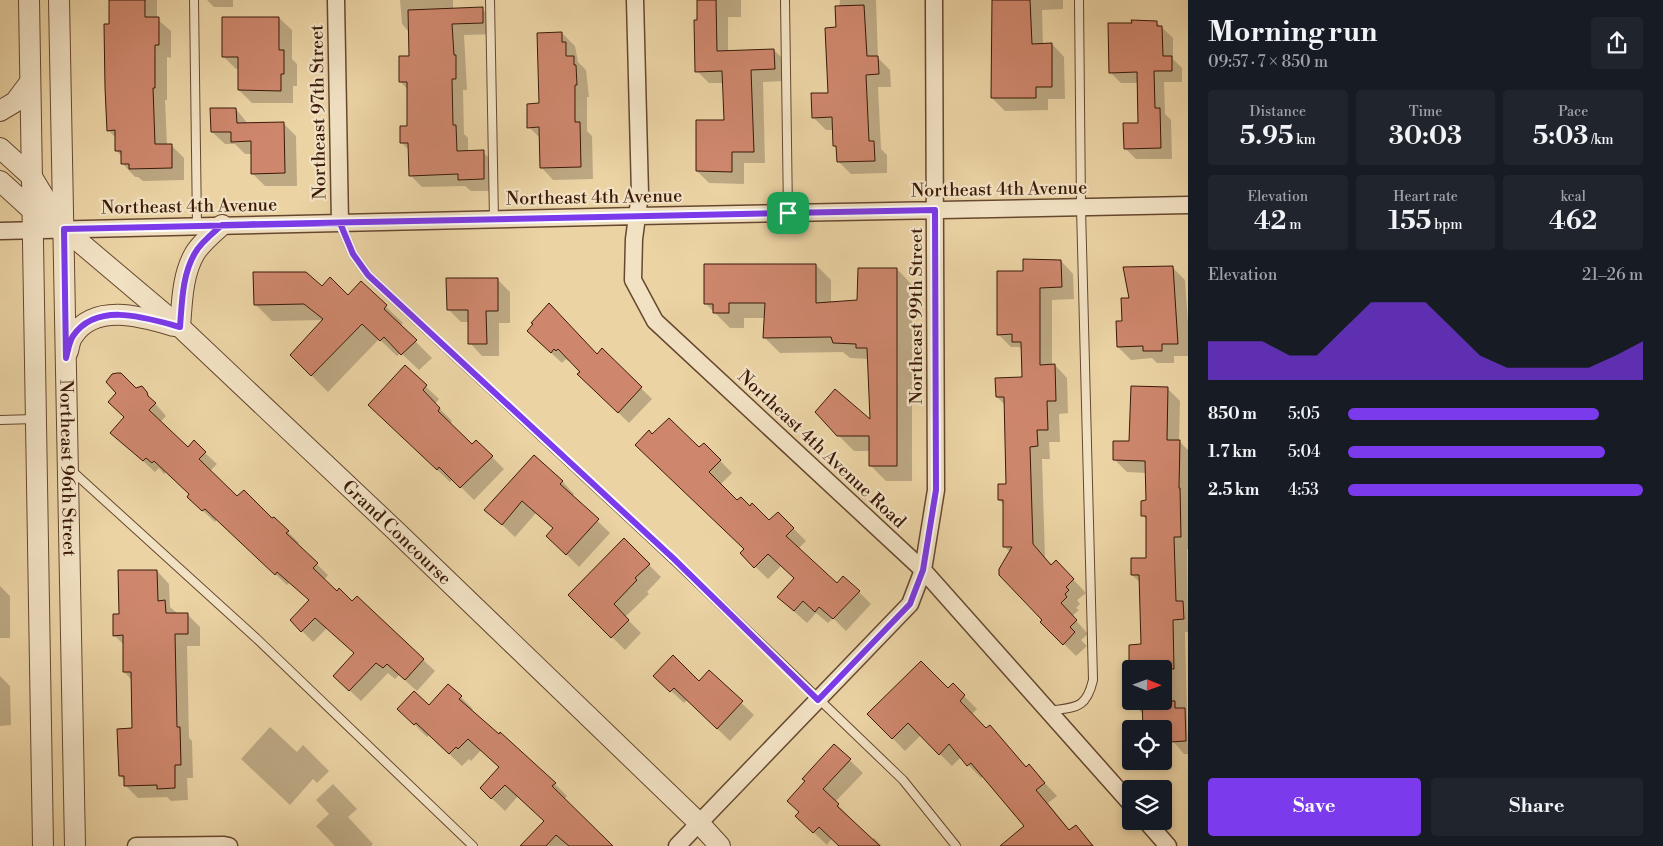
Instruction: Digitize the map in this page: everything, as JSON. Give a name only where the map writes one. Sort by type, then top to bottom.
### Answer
[{"type":"street","name":"Northeast 96th Street","points":[[29,0],[43,846]]},
{"type":"street","name":"Northeast 96th Street","points":[[58,0],[75,846]]},
{"type":"street","name":"Northeast 97th Street","points":[[336,0],[340,223]]},
{"type":"street","name":"Northeast 4th Avenue Road","points":[[636,0],[640,179],[638,216],[634,239],[633,280],[655,321],[923,570],[1122,794]]},
{"type":"street","name":"Northeast 99th Street","points":[[677,846],[910,604],[923,570],[936,490],[934,0]]},
{"type":"street","points":[[0,111],[15,102],[30,82]]},
{"type":"street","name":"Grand Concourse","points":[[0,148],[32,176],[64,229],[180,327],[405,539],[720,846]]},
{"type":"street","name":"Grand Concourse","points":[[0,181],[33,220],[64,229]]},
{"type":"street","name":"Northeast 4th Avenue","points":[[64,229],[1188,205]]},
{"type":"street","points":[[0,231],[33,220]]},
{"type":"street","points":[[66,358],[72,337],[83,325],[95,318],[111,315],[140,316],[180,327],[185,281],[192,260],[199,248],[222,225]]},
{"type":"street","points":[[1154,830],[1168,846]]},
{"type":"street","points":[[136,846],[226,845]]},
{"type":"lane","points":[[194,0],[197,226]]},
{"type":"lane","points":[[490,0],[494,219]]},
{"type":"lane","points":[[784,0],[788,213]]},
{"type":"lane","points":[[1048,711],[1074,707],[1083,703],[1090,692],[1093,680],[1081,207],[1079,0]]},
{"type":"lane","points":[[340,223],[353,254],[368,275],[674,559],[902,780],[956,846]]},
{"type":"lane","points":[[0,420],[36,419]]},
{"type":"lane","points":[[68,467],[263,645],[473,846]]},
{"type":"building","points":[[109,0],[145,0],[145,17],[159,17],[159,45],[155,45],[155,88],[153,88],[155,144],[172,144],[172,168],[129,169],[129,164],[121,164],[121,151],[115,151],[115,130],[107,131],[104,24],[109,24]]},
{"type":"building","points":[[697,0],[716,0],[717,51],[774,49],[775,69],[751,70],[754,152],[732,152],[732,172],[696,171],[696,120],[724,120],[722,71],[695,72],[694,20],[697,20]]},
{"type":"building","points":[[992,0],[1030,0],[1032,44],[1052,43],[1052,87],[1036,87],[1036,98],[991,98]]},
{"type":"building","points":[[864,5],[867,56],[878,56],[879,74],[866,75],[869,141],[874,141],[875,161],[837,162],[836,146],[833,146],[832,117],[812,118],[811,93],[828,93],[825,28],[836,27],[835,6]]},
{"type":"building","points":[[483,7],[483,23],[452,24],[454,55],[456,55],[456,79],[452,79],[453,125],[456,125],[457,151],[484,150],[484,179],[458,180],[458,174],[409,176],[408,143],[400,143],[400,126],[407,126],[407,82],[399,82],[399,56],[409,56],[408,10]]},
{"type":"building","points":[[222,17],[279,17],[279,50],[284,50],[284,74],[281,74],[281,91],[238,90],[238,57],[222,57]]},
{"type":"building","points":[[1131,20],[1157,21],[1157,26],[1162,26],[1163,56],[1172,56],[1172,71],[1154,71],[1155,108],[1160,108],[1161,148],[1124,149],[1123,123],[1138,123],[1137,72],[1109,73],[1108,23],[1132,23]]},
{"type":"building","points":[[562,32],[562,42],[566,42],[566,56],[574,56],[574,65],[576,65],[575,122],[580,122],[581,167],[540,168],[539,127],[527,128],[527,104],[539,103],[537,33]]},
{"type":"building","points":[[210,108],[236,108],[237,123],[284,122],[285,173],[251,174],[251,141],[231,142],[231,132],[211,132]]},
{"type":"building","points":[[1023,259],[1061,260],[1062,287],[1040,288],[1040,365],[1055,364],[1056,401],[1047,401],[1048,430],[1037,430],[1038,446],[1030,447],[1033,544],[1051,565],[1056,560],[1074,579],[1066,587],[1069,590],[1065,594],[1067,597],[1061,603],[1077,620],[1070,627],[1075,632],[1063,645],[999,575],[999,569],[1012,547],[1003,547],[1003,500],[998,500],[998,484],[1006,484],[1004,397],[996,397],[995,378],[1022,377],[1021,342],[1012,342],[1012,334],[997,335],[997,271],[1023,271]]},
{"type":"building","points":[[704,264],[816,264],[816,303],[857,300],[858,268],[897,268],[897,466],[869,466],[869,436],[837,436],[815,412],[835,389],[870,419],[867,348],[856,348],[856,344],[833,343],[831,337],[763,338],[765,303],[729,303],[729,313],[713,313],[713,304],[704,304]]},
{"type":"building","points":[[1173,266],[1178,344],[1162,344],[1162,351],[1143,351],[1143,346],[1117,347],[1116,321],[1122,321],[1121,298],[1129,298],[1123,267]]},
{"type":"building","points":[[253,272],[306,272],[322,286],[330,277],[348,295],[361,281],[387,305],[384,309],[417,340],[401,355],[384,337],[380,341],[362,324],[311,376],[290,355],[323,319],[304,304],[254,305]]},
{"type":"building","points":[[446,278],[498,278],[498,311],[486,311],[487,344],[468,344],[468,310],[447,310]]},
{"type":"building","points":[[549,303],[597,354],[602,348],[642,387],[618,413],[577,374],[580,372],[558,349],[556,351],[554,349],[551,353],[527,331],[533,324],[531,323]]},
{"type":"building","points":[[405,365],[427,385],[423,390],[440,408],[438,411],[472,444],[476,440],[493,456],[460,488],[439,467],[437,470],[368,405]]},
{"type":"building","points":[[121,373],[136,388],[142,386],[148,396],[156,403],[149,410],[188,447],[194,440],[206,452],[199,459],[237,496],[244,490],[272,518],[274,517],[289,531],[286,533],[318,563],[313,568],[337,591],[339,588],[352,601],[357,596],[424,659],[405,680],[387,664],[383,668],[376,663],[349,691],[333,676],[354,653],[315,618],[301,632],[290,620],[309,600],[277,572],[275,575],[205,509],[202,511],[187,497],[189,494],[154,461],[152,463],[146,458],[143,461],[110,433],[124,417],[108,402],[116,393],[106,382],[112,374]]},
{"type":"building","points":[[1131,386],[1168,387],[1167,440],[1180,440],[1181,537],[1174,537],[1176,601],[1183,601],[1184,619],[1173,620],[1174,669],[1172,669],[1172,660],[1129,660],[1129,645],[1141,644],[1139,575],[1131,575],[1131,558],[1146,558],[1146,516],[1141,516],[1141,501],[1146,500],[1145,461],[1113,460],[1113,441],[1129,441]]},
{"type":"building","points":[[669,418],[699,447],[704,443],[721,460],[709,472],[737,500],[741,497],[750,506],[752,503],[769,520],[778,512],[794,528],[786,536],[837,583],[843,576],[860,591],[833,619],[819,607],[815,612],[803,601],[794,611],[777,597],[794,578],[768,554],[754,568],[740,553],[744,549],[635,445],[649,430],[652,434]]},
{"type":"building","points":[[534,455],[563,481],[560,484],[599,519],[566,555],[546,536],[553,528],[522,501],[502,525],[484,510]]},
{"type":"building","points":[[624,538],[650,564],[635,578],[637,580],[614,604],[629,620],[611,638],[568,595]]},
{"type":"building","points":[[118,570],[157,570],[158,601],[165,600],[166,613],[188,613],[188,634],[175,634],[177,727],[180,727],[181,765],[175,765],[175,788],[157,789],[157,785],[124,786],[124,776],[119,776],[117,729],[132,728],[131,672],[123,672],[123,635],[113,636],[113,614],[119,614]]},
{"type":"building","points":[[673,655],[699,681],[709,670],[743,701],[717,729],[674,688],[670,692],[653,676]]},
{"type":"building","points":[[921,661],[948,688],[953,683],[965,695],[960,701],[986,728],[990,725],[1026,767],[1029,764],[1045,783],[1036,790],[1069,830],[1076,825],[1093,846],[1000,846],[1024,826],[971,763],[967,766],[949,744],[939,755],[908,723],[892,739],[867,714]]},
{"type":"building","points":[[448,684],[462,696],[459,699],[499,734],[500,732],[556,783],[552,786],[613,846],[569,846],[556,835],[546,846],[520,846],[544,821],[505,785],[491,799],[480,788],[499,767],[468,739],[458,749],[456,747],[449,754],[416,723],[414,725],[397,709],[414,691],[429,705]]},
{"type":"building","points":[[1172,701],[1175,701],[1175,708],[1185,708],[1186,741],[1172,742],[1172,720],[1143,720],[1142,710],[1172,710]]},
{"type":"building","points":[[834,744],[851,759],[823,789],[839,804],[837,806],[880,846],[839,846],[819,827],[813,833],[795,816],[799,812],[787,801],[805,781],[802,779]]},
{"type":"route","points":[[788,213],[222,225],[195,253],[186,274],[180,327],[140,316],[111,315],[95,318],[83,325],[72,337],[66,358],[64,229],[222,225],[340,223],[353,254],[368,275],[674,559],[818,700],[910,604],[923,570],[936,490],[935,210],[788,213]]}]
